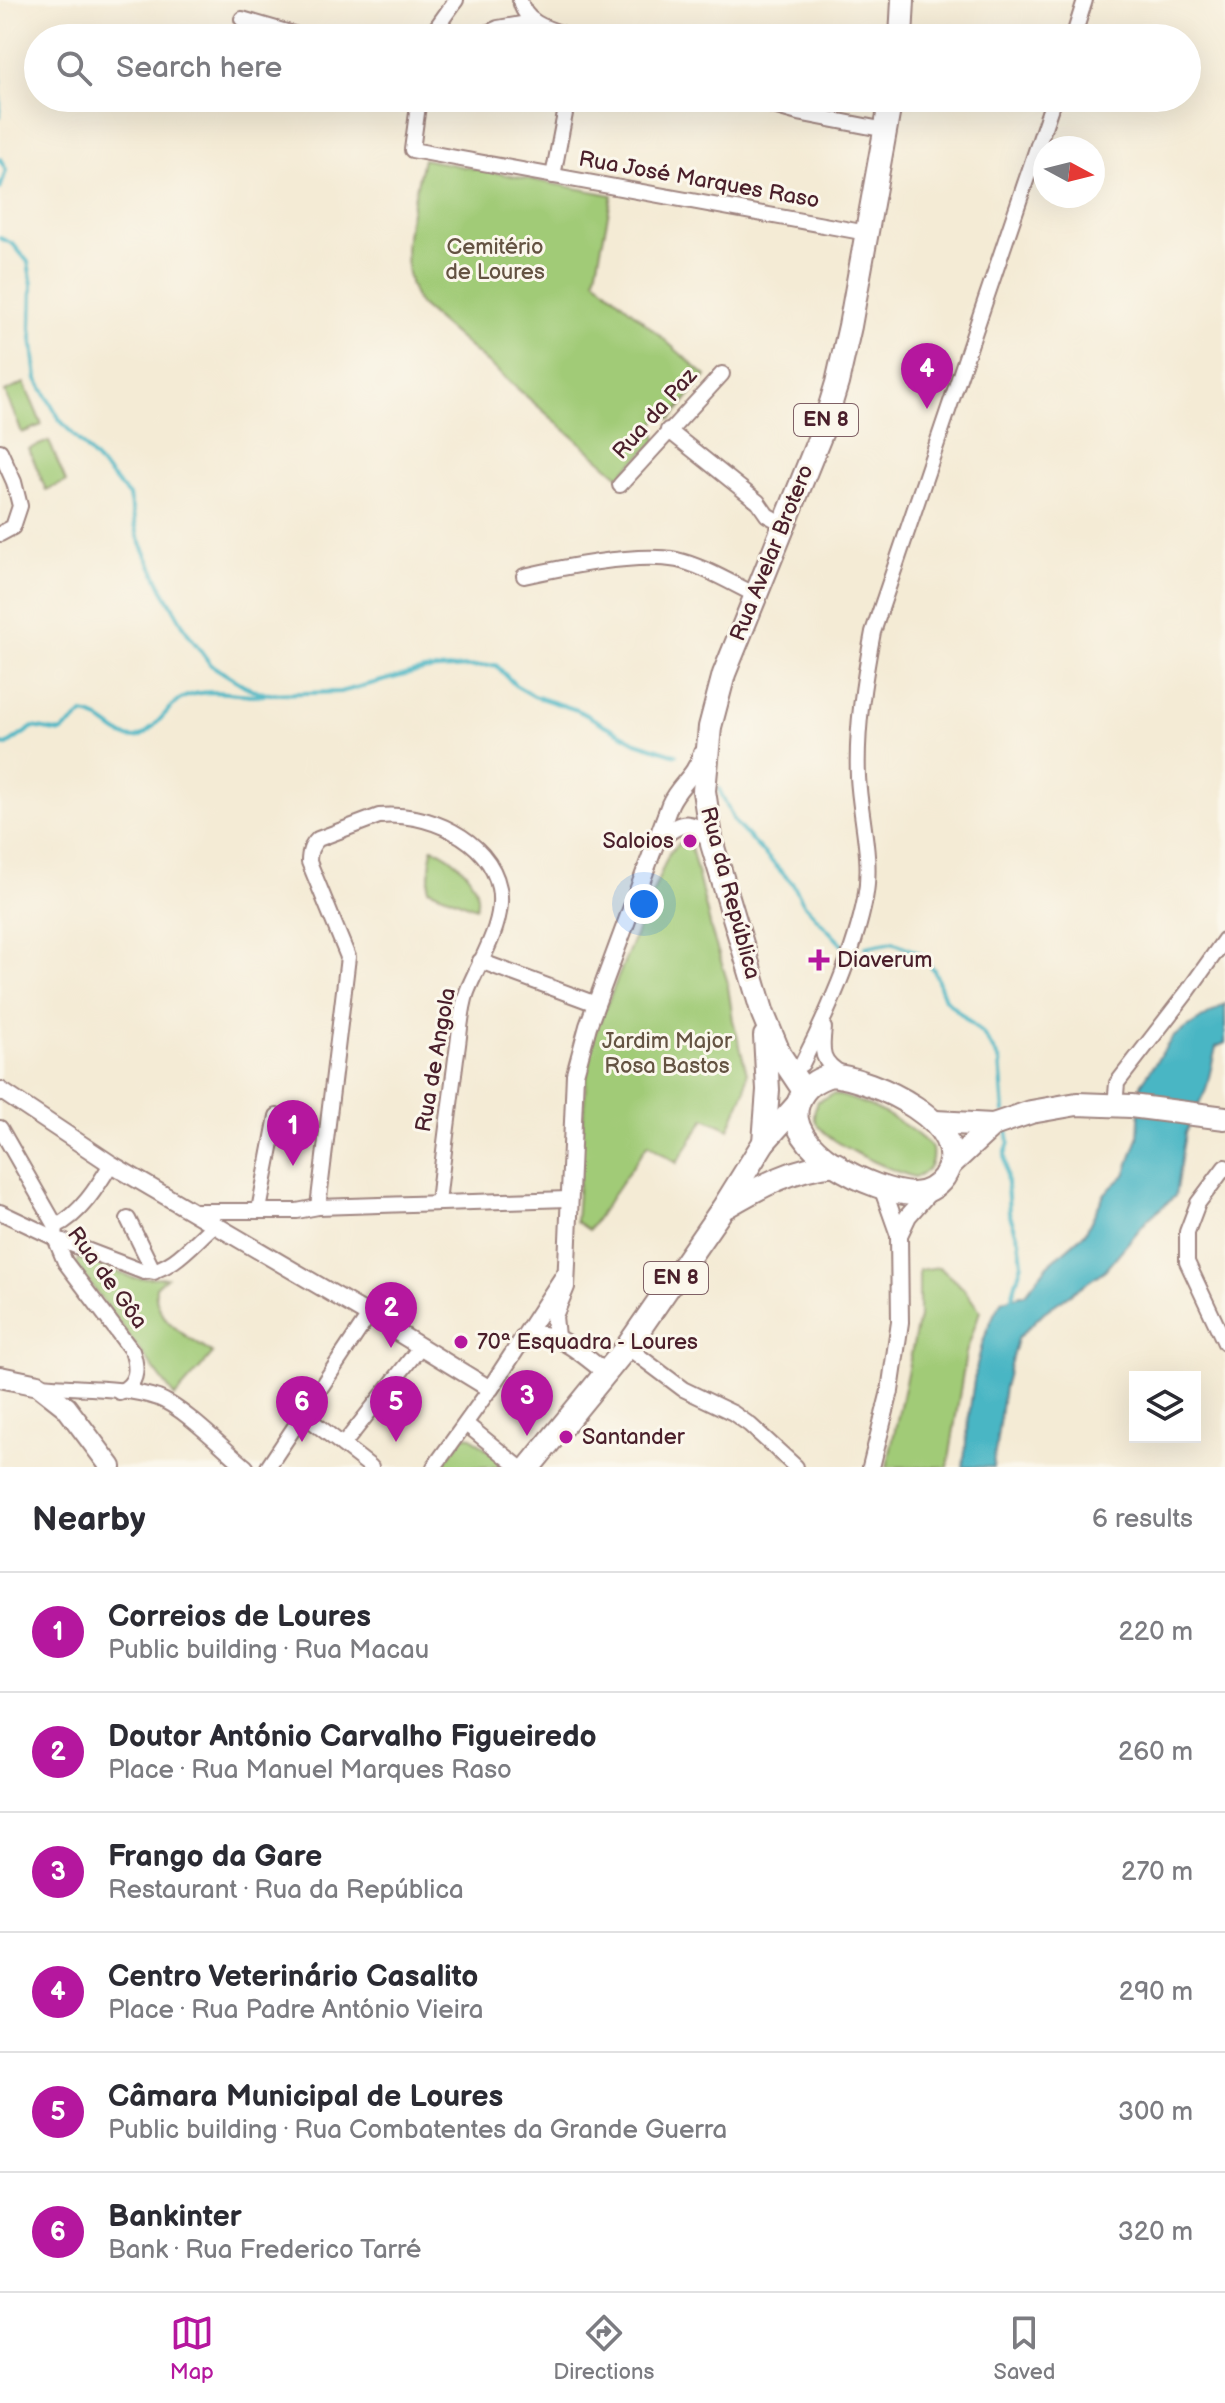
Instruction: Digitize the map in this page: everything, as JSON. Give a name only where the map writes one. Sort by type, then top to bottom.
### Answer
[{"type":"main road","points":[[902,24],[903,0]]},
{"type":"main road","name":"Rua Avelar Brotero","points":[[710,727],[724,674],[823,429],[837,383],[889,112]]},
{"type":"main road","name":"Rua da República","points":[[710,727],[705,800],[712,844],[763,1014],[800,1098],[796,1121],[801,1135],[811,1147],[836,1164],[883,1190]]},
{"type":"main road","points":[[763,1014],[768,1090],[764,1142]]},
{"type":"main road","points":[[780,1055],[893,1096],[935,1122],[946,1134],[951,1149],[950,1165]]},
{"type":"main road","points":[[723,1208],[764,1142],[800,1098],[816,1080],[838,1076]]},
{"type":"main road","points":[[935,1122],[993,1125],[1031,1112],[1077,1104],[1220,1117]]},
{"type":"main road","points":[[883,1190],[916,1194],[931,1189],[943,1179],[950,1165],[993,1125]]},
{"type":"main road","points":[[723,1208],[770,1181],[811,1167],[836,1164]]},
{"type":"main road","name":"EN 8","points":[[529,1467],[627,1347],[723,1208]]},
{"type":"main road","points":[[0,1377],[38,1385],[66,1407],[111,1467]]},
{"type":"street","points":[[439,24],[456,0]]},
{"type":"street","points":[[520,0],[522,9],[538,24]]},
{"type":"street","points":[[1077,24],[1085,0]]},
{"type":"street","points":[[242,19],[259,24]]},
{"type":"street","points":[[521,24],[533,22]]},
{"type":"street","points":[[417,112],[412,150],[553,176]]},
{"type":"street","name":"Rua José Marques Raso","points":[[565,112],[553,176],[867,233]]},
{"type":"street","points":[[795,112],[886,130]]},
{"type":"street","points":[[802,1064],[853,940],[865,897],[867,849],[858,777],[861,718],[873,632],[1049,112]]},
{"type":"street","name":"Rua da Paz","points":[[620,485],[722,374]]},
{"type":"street","points":[[668,430],[758,502],[774,503],[787,518]]},
{"type":"street","points":[[0,451],[14,482],[20,506],[13,527],[0,534]]},
{"type":"street","points":[[524,576],[605,562],[663,558],[680,560],[756,595]]},
{"type":"street","points":[[556,1337],[554,1316],[566,1287],[575,1074],[596,1004],[670,804],[674,795],[696,771],[710,727]]},
{"type":"street","points":[[670,804],[684,796],[705,800]]},
{"type":"street","points":[[659,840],[670,821],[705,800]]},
{"type":"street","name":"Rua de Angola","points":[[318,1207],[348,957],[309,862],[309,853],[318,839],[379,816],[429,821],[463,838],[482,854],[499,888],[497,920],[466,995],[438,1203]]},
{"type":"street","points":[[659,840],[676,825],[688,824],[701,830],[712,844]]},
{"type":"street","points":[[1123,1106],[1117,1083],[1225,939]]},
{"type":"street","points":[[480,961],[596,1004]]},
{"type":"street","points":[[825,1013],[822,1047],[829,1067],[838,1076]]},
{"type":"street","points":[[0,1090],[111,1164],[490,1389]]},
{"type":"street","points":[[259,1210],[277,1116]]},
{"type":"street","points":[[0,1128],[56,1232],[144,1272],[165,1268],[214,1225]]},
{"type":"street","points":[[56,1232],[93,1191],[111,1164]]},
{"type":"street","points":[[1225,1167],[1198,1203],[1187,1232],[1187,1262],[1225,1343]]},
{"type":"street","points":[[899,1235],[908,1216],[931,1189]]},
{"type":"street","points":[[871,1467],[896,1356],[900,1322],[899,1235],[883,1190]]},
{"type":"street","points":[[192,1211],[297,1211],[318,1207],[568,1199]]},
{"type":"street","name":"Rua de Gôa","points":[[0,1212],[56,1232],[65,1262],[132,1351],[136,1375],[131,1385],[119,1392]]},
{"type":"street","points":[[128,1219],[154,1272]]},
{"type":"street","points":[[434,1467],[490,1389],[565,1274]]},
{"type":"street","points":[[268,1467],[369,1315]]},
{"type":"street","points":[[524,1338],[535,1333],[556,1337],[605,1372]]},
{"type":"street","points":[[343,1445],[421,1346]]},
{"type":"street","points":[[627,1347],[683,1389],[750,1425],[796,1467]]},
{"type":"street","points":[[38,1385],[160,1399],[182,1412],[246,1467]]},
{"type":"street","points":[[304,1415],[371,1467]]},
{"type":"street","points":[[466,1424],[519,1467]]},
{"type":"green space","name":"Cemitério de Loures","points":[[423,159],[612,195],[595,279],[706,376],[671,419],[661,415],[653,425],[657,440],[619,476],[419,304],[411,287],[406,251],[410,214]]},
{"type":"green space","points":[[24,383],[42,425],[22,433],[5,392]]},
{"type":"green space","points":[[49,441],[66,482],[46,490],[29,449]]},
{"type":"green space","name":"Jardim Major Rosa Bastos","points":[[684,839],[691,847],[727,980],[733,1020],[747,1073],[745,1091],[729,1129],[705,1118],[677,1163],[648,1144],[589,1230],[576,1221],[586,1079],[595,1033],[669,853]]},
{"type":"green space","points":[[432,848],[450,857],[471,880],[477,899],[476,908],[428,889]]},
{"type":"green space","points":[[834,1094],[874,1108],[911,1130],[932,1148],[929,1167],[914,1177],[875,1162],[831,1138],[821,1129],[814,1115],[818,1101]]},
{"type":"green space","points":[[79,1258],[133,1278],[167,1277],[156,1287],[160,1309],[174,1327],[213,1354],[175,1397],[76,1265]]},
{"type":"green space","points":[[939,1267],[963,1288],[980,1311],[966,1353],[948,1467],[887,1467],[919,1317],[919,1270]]},
{"type":"green space","points":[[464,1436],[472,1437],[508,1467],[442,1467]]},
{"type":"water","points":[[1225,1004],[1225,1043],[1216,1047],[1206,1090],[1185,1133],[1175,1196],[1148,1219],[1105,1270],[1044,1312],[1017,1339],[1004,1387],[993,1467],[963,1467],[978,1360],[1002,1300],[1025,1294],[1048,1265],[1085,1233],[1105,1193],[1125,1175],[1138,1138],[1141,1084],[1173,1037]]},
{"type":"waterway","points":[[0,31],[0,55]]},
{"type":"waterway","points":[[0,67],[0,116]]},
{"type":"waterway","points":[[0,159],[6,170],[0,189]]},
{"type":"waterway","points":[[0,238],[13,244],[28,262],[37,379],[60,420],[129,496],[138,537],[162,588],[187,632],[211,665],[250,689],[269,694],[340,692],[424,670],[496,665],[515,685],[534,696],[577,710],[636,742],[676,755]]},
{"type":"waterway","points":[[0,744],[7,745],[33,727],[61,732],[83,714],[97,718],[125,736],[138,737],[174,704],[188,696],[209,692],[264,695]]},
{"type":"waterway","points":[[719,789],[735,823],[793,884],[804,904],[844,947]]},
{"type":"waterway","points":[[866,947],[893,942],[921,954],[934,970],[945,999],[983,1034],[1000,1061],[1004,1112]]},
{"type":"waterway","points":[[1007,1129],[1009,1142],[1005,1155],[1009,1213],[1019,1240],[1022,1263],[1011,1300]]},
{"type":"place","name":"Centro Veterinário Casalito","points":[[927,409]]},
{"type":"place","name":"Saloios","points":[[690,841]]},
{"type":"place","name":"Diaverum","points":[[819,960]]},
{"type":"place","name":"Correios de Loures","points":[[293,1166]]},
{"type":"place","name":"70ª Esquadra - Loures","points":[[461,1342]]},
{"type":"place","name":"Doutor António Carvalho Figueiredo","points":[[391,1348]]},
{"type":"place","name":"Frango da Gare","points":[[527,1436]]},
{"type":"place","name":"Santander","points":[[566,1437]]},
{"type":"place","name":"Bankinter","points":[[302,1442]]},
{"type":"place","name":"Câmara Municipal de Loures","points":[[396,1442]]}]
